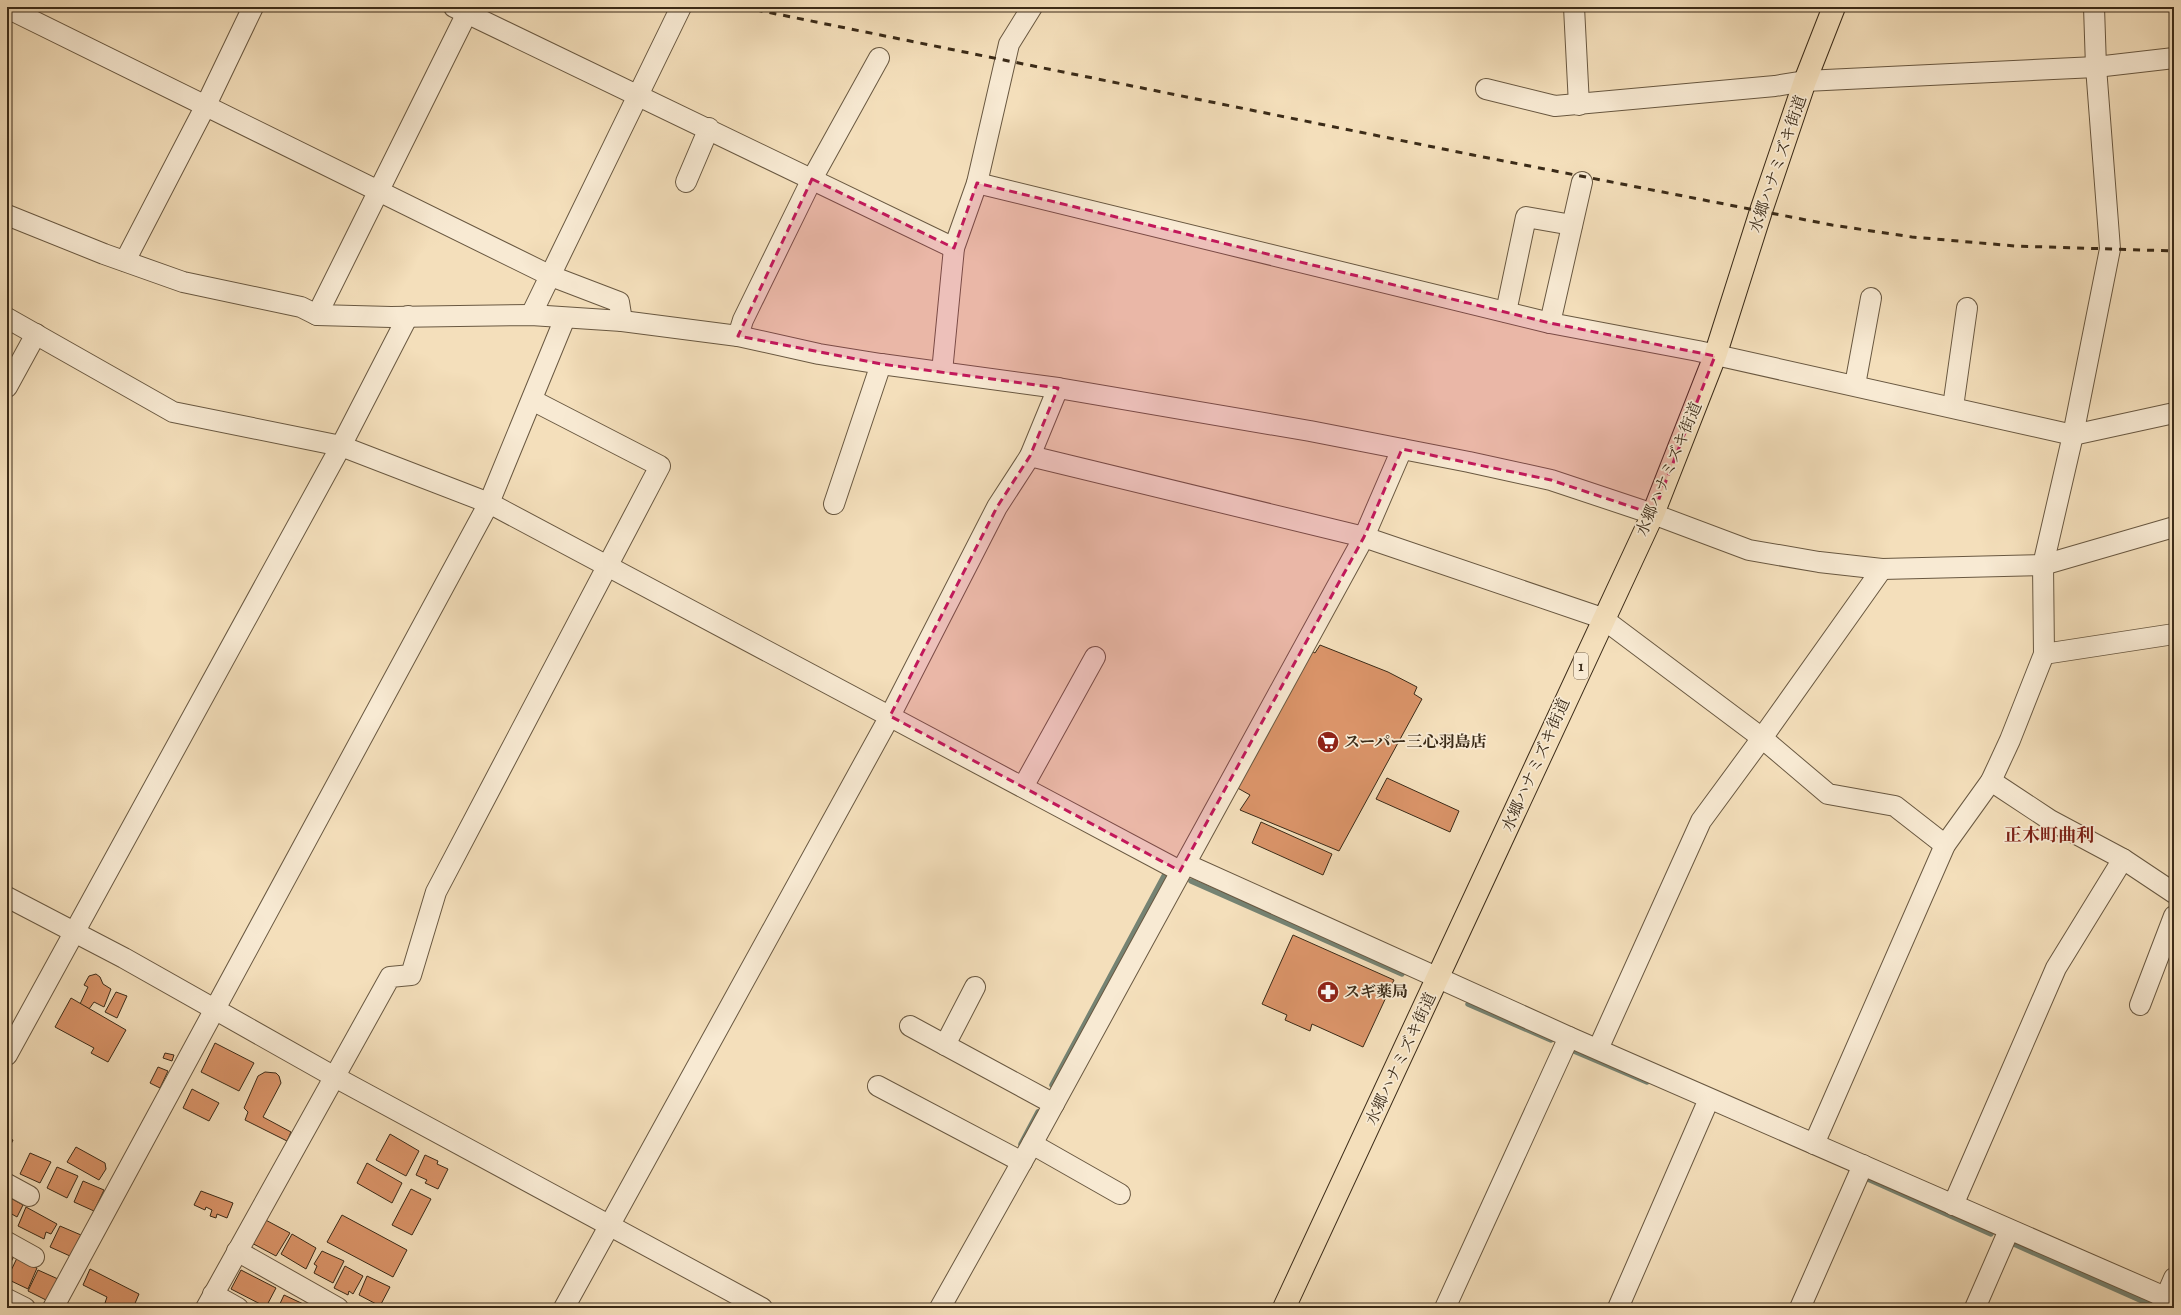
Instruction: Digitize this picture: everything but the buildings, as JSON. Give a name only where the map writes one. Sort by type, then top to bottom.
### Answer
[{"type":"main road","name":"水郷ハナミズキ街道","points":[[1284,1308],[1439,978],[1602,618],[1652,514],[1715,356],[1761,211],[1805,82],[1834,7]]},
{"type":"street","points":[[125,261],[206,105],[253,7]]},
{"type":"street","points":[[530,315],[551,276],[681,7]]},
{"type":"street","points":[[942,372],[954,248],[977,183],[1009,44],[1032,7]]},
{"type":"street","points":[[1574,7],[1580,105]]},
{"type":"street","points":[[1814,1144],[1945,845],[1991,780],[2010,740],[2044,654],[2043,565],[2073,435],[2110,249],[2096,67],[2094,7]]},
{"type":"street","points":[[7,8],[551,276],[619,302],[622,321]]},
{"type":"street","points":[[317,315],[378,191],[461,10],[639,94],[954,248]]},
{"type":"street","points":[[738,336],[743,320],[812,179],[879,58]]},
{"type":"street","points":[[1486,89],[1555,106],[1580,105],[1805,82],[2096,67],[2174,58]]},
{"type":"street","points":[[686,182],[709,128]]},
{"type":"street","points":[[1550,323],[1582,182]]},
{"type":"street","points":[[977,183],[1550,323],[1698,351],[2073,435],[2174,413]]},
{"type":"street","points":[[7,215],[183,282],[301,308],[317,315],[530,315],[622,321],[738,336],[819,354],[880,364],[1058,388],[1302,430],[1469,462],[1551,480],[1652,514],[1750,550],[1819,562],[1882,569],[2043,565],[2174,527]]},
{"type":"street","points":[[1506,312],[1526,217],[1572,225]]},
{"type":"street","points":[[1855,385],[1871,298]]},
{"type":"street","points":[[1953,407],[1967,308]]},
{"type":"street","points":[[7,1055],[150,797],[341,446],[408,316]]},
{"type":"street","points":[[7,318],[173,412],[341,446],[489,503],[1024,787],[1183,867],[1439,978],[1709,1099],[1863,1165],[2167,1302],[2174,1278]]},
{"type":"street","points":[[53,1308],[216,1010],[489,503],[565,318]]},
{"type":"street","points":[[7,387],[36,334]]},
{"type":"street","points":[[834,504],[880,364]]},
{"type":"street","points":[[564,1308],[890,716],[997,507],[1030,456],[1058,388]]},
{"type":"street","points":[[238,1308],[210,1301],[333,1076],[390,976],[411,975],[436,892],[660,466],[532,400]]},
{"type":"street","points":[[940,1308],[1054,1104],[1364,537],[1402,449]]},
{"type":"street","points":[[1030,456],[1364,537],[1602,618],[1762,738],[1828,794],[1895,806],[1945,845]]},
{"type":"street","points":[[1598,1049],[1701,821],[1882,569]]},
{"type":"street","points":[[2044,654],[2174,634]]},
{"type":"street","points":[[1024,787],[1095,657]]},
{"type":"street","points":[[1991,780],[2050,820],[2123,859],[2174,893]]},
{"type":"street","points":[[1953,1205],[2056,968],[2123,859]]},
{"type":"street","points":[[7,897],[74,932],[333,1076],[762,1308]]},
{"type":"street","points":[[2140,1005],[2174,916]]},
{"type":"street","points":[[945,1045],[975,987]]},
{"type":"street","points":[[910,1026],[1054,1104]]},
{"type":"street","points":[[1451,1306],[1569,1037]]},
{"type":"street","points":[[878,1086],[1022,1162]]},
{"type":"street","points":[[1618,1308],[1709,1099]]},
{"type":"street","points":[[1032,1144],[1120,1194]]},
{"type":"street","points":[[1800,1308],[1863,1165]]},
{"type":"street","points":[[7,1184],[29,1196]]},
{"type":"street","points":[[1975,1308],[2009,1230]]},
{"type":"street","points":[[7,1242],[34,1257]]},
{"type":"street","points":[[237,1251],[338,1308]]},
{"type":"street","points":[[7,1299],[25,1308]]},
{"type":"highlighted area","points":[[812,179],[954,248],[977,183],[1550,323],[1715,356],[1653,514],[1551,480],[1402,449],[1364,537],[1180,871],[890,716],[997,507],[1030,456],[1058,388],[881,364],[738,336]]},
{"type":"waterway","points":[[1052,1085],[1164,876]]},
{"type":"waterway","points":[[1191,881],[1402,974]]},
{"type":"waterway","points":[[1468,1004],[1551,1040]]},
{"type":"waterway","points":[[1574,1051],[1647,1082]]},
{"type":"waterway","points":[[1021,1144],[1038,1112]]},
{"type":"waterway","points":[[1868,1179],[1991,1234]]},
{"type":"waterway","points":[[2014,1244],[2149,1304]]},
{"type":"railway","points":[[742,7],[1473,155],[1832,225],[1912,237],[2015,246],[2174,251]]},
{"type":"place","name":"スーパー三心羽島店","points":[[1328,742]]},
{"type":"place","name":"スギ薬局","points":[[1328,992]]},
{"type":"district","name":"正木町曲利","points":[[2049,835]]}]
